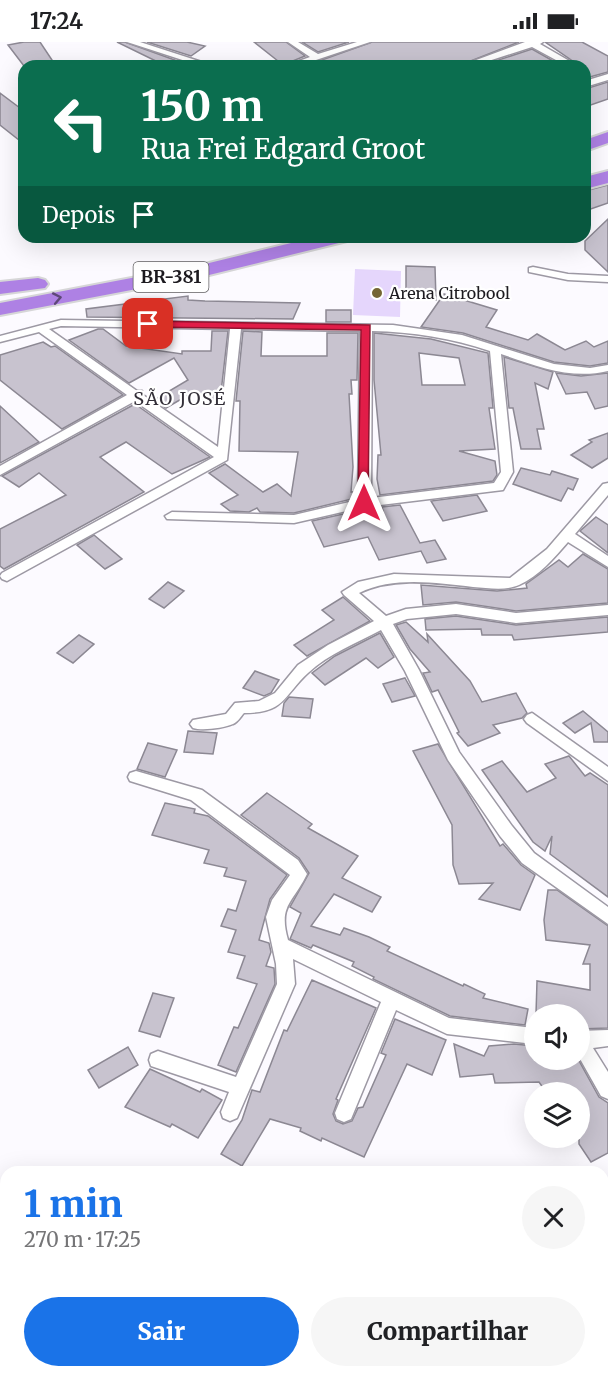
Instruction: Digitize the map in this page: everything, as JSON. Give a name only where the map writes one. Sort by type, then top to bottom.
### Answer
[{"type":"highway","points":[[591,144],[608,137]]},
{"type":"highway","points":[[591,156],[608,150]]},
{"type":"highway","points":[[591,181],[608,177]]},
{"type":"highway","name":"BR-381","points":[[0,289],[103,275],[264,243]]},
{"type":"highway","name":"BR-381","points":[[0,309],[205,270],[315,243]]},
{"type":"street","points":[[131,42],[191,60]]},
{"type":"street","points":[[155,49],[163,42]]},
{"type":"street","points":[[292,42],[316,57]]},
{"type":"street","points":[[307,60],[366,42]]},
{"type":"street","points":[[482,60],[534,43],[564,60]]},
{"type":"street","points":[[533,270],[568,277],[608,279]]},
{"type":"street","points":[[0,339],[61,323],[393,328],[462,338],[552,367],[590,372],[608,368]]},
{"type":"street","points":[[223,457],[236,324]]},
{"type":"street","points":[[364,503],[366,327]]},
{"type":"street","points":[[40,328],[138,394],[223,457]]},
{"type":"street","points":[[172,516],[202,514],[294,519],[364,503],[498,488],[507,472],[495,348]]},
{"type":"street","points":[[0,471],[138,394]]},
{"type":"street","points":[[7,576],[223,457]]},
{"type":"street","points":[[608,487],[567,535],[536,565],[514,582],[391,578],[359,585],[349,592],[384,622],[412,670],[453,756],[506,831],[528,858],[608,917]]},
{"type":"street","points":[[567,535],[608,562]]},
{"type":"street","points":[[198,724],[230,719],[240,707],[261,707],[280,697],[303,669],[333,649],[384,622],[406,614],[456,609],[516,618],[608,610]]},
{"type":"street","points":[[532,719],[608,775]]},
{"type":"street","points":[[136,777],[196,795],[292,865],[299,874],[276,910],[274,920],[289,972],[286,984],[230,1112]]},
{"type":"street","points":[[282,946],[447,1026],[524,1035]]},
{"type":"street","points":[[344,1113],[391,999]]},
{"type":"street","points":[[590,1039],[608,1038]]},
{"type":"street","points":[[590,1059],[608,1090]]},
{"type":"street","points":[[158,1060],[241,1086]]},
{"type":"shaded area","name":"Arena Citrobool","points":[[355,269],[401,271],[400,317],[353,315]]},
{"type":"building","points":[[40,42],[52,60],[19,60],[8,45]]},
{"type":"building","points":[[117,42],[125,42],[175,60],[154,60]]},
{"type":"building","points":[[147,42],[187,42],[205,46],[191,56]]},
{"type":"building","points":[[254,42],[286,42],[305,56],[295,60],[277,60]]},
{"type":"building","points":[[302,42],[349,42],[318,52]]},
{"type":"building","points":[[372,42],[519,42],[473,60],[322,60]]},
{"type":"building","points":[[545,42],[582,42],[608,56],[608,72],[591,77],[591,60],[571,60]]},
{"type":"building","points":[[532,49],[551,60],[498,60]]},
{"type":"building","points":[[608,82],[608,99],[591,105],[591,87]]},
{"type":"building","points":[[0,93],[18,106],[18,139],[0,125]]},
{"type":"building","points":[[608,185],[608,203],[591,209],[591,189]]},
{"type":"building","points":[[608,219],[608,272],[585,250],[585,243],[591,243],[591,235]]},
{"type":"building","points":[[406,266],[435,267],[436,300],[406,299]]},
{"type":"building","points":[[444,294],[497,310],[486,327],[528,340],[537,334],[565,350],[586,341],[594,347],[608,341],[608,363],[590,366],[554,362],[463,333],[421,327]]},
{"type":"building","points":[[188,296],[188,300],[300,303],[293,319],[87,317],[86,309]]},
{"type":"building","points":[[326,310],[351,310],[351,322],[326,322]]},
{"type":"building","points":[[103,329],[126,346],[182,354],[182,351],[211,351],[212,331],[228,331],[220,401],[201,401],[195,391],[166,408],[154,400],[188,380],[174,358],[129,383],[69,340]]},
{"type":"building","points":[[243,331],[262,332],[261,356],[327,356],[327,333],[358,333],[357,380],[351,380],[352,394],[349,394],[353,467],[351,492],[356,492],[356,498],[294,513],[260,512],[257,508],[249,512],[230,511],[221,504],[238,495],[209,473],[225,464],[263,492],[277,484],[291,496],[298,452],[239,451],[240,401],[236,401]]},
{"type":"building","points":[[374,333],[431,339],[488,353],[493,408],[489,408],[495,449],[459,451],[495,461],[497,475],[493,481],[380,495],[377,479],[378,455],[381,455],[374,380]],"holes":[[[419,353],[459,358],[465,385],[422,385]]]},
{"type":"building","points":[[43,342],[51,347],[55,346],[123,395],[62,429],[0,380],[0,355]]},
{"type":"building","points":[[504,357],[553,372],[548,389],[535,383],[544,429],[537,429],[541,449],[521,449],[513,408],[509,408]]},
{"type":"building","points":[[556,373],[581,376],[608,373],[608,406],[595,409],[587,392],[566,394]]},
{"type":"building","points":[[135,404],[210,457],[172,474],[126,442],[100,457],[144,492],[4,569],[0,566],[0,529],[66,495],[39,473],[19,487],[2,476]]},
{"type":"building","points":[[0,406],[39,442],[0,463]]},
{"type":"building","points":[[608,433],[608,458],[592,468],[571,455],[592,442],[589,440]]},
{"type":"building","points":[[521,468],[550,475],[552,471],[578,479],[573,490],[568,488],[561,501],[513,484]]},
{"type":"building","points":[[477,495],[487,511],[443,521],[431,501]]},
{"type":"building","points":[[400,505],[420,543],[435,540],[446,559],[427,563],[421,551],[379,560],[368,537],[324,547],[312,521],[352,512],[350,518],[383,511],[382,507]]},
{"type":"building","points":[[596,517],[608,525],[608,553],[580,531]]},
{"type":"building","points":[[94,535],[122,559],[105,569],[77,545]]},
{"type":"building","points":[[583,554],[608,569],[608,603],[516,611],[456,602],[423,605],[421,585],[497,591],[527,588],[526,584],[559,560],[568,567]]},
{"type":"building","points":[[168,582],[184,591],[164,608],[149,599]]},
{"type":"building","points":[[343,597],[370,621],[307,656],[294,645],[334,620],[322,610]]},
{"type":"building","points":[[456,616],[516,625],[608,617],[608,632],[514,640],[512,635],[482,635],[481,629],[426,630],[425,619]]},
{"type":"building","points":[[406,622],[428,642],[427,634],[470,681],[482,702],[516,693],[527,713],[522,718],[493,725],[500,733],[468,746],[457,733],[459,732],[438,690],[432,692],[423,673],[430,672],[410,649],[396,625]]},
{"type":"building","points":[[380,633],[394,657],[378,668],[366,658],[325,685],[312,673],[335,656]]},
{"type":"building","points":[[79,635],[94,644],[73,663],[57,653]]},
{"type":"building","points":[[255,671],[279,680],[271,693],[264,696],[243,688]]},
{"type":"building","points":[[405,678],[415,696],[392,702],[383,684]]},
{"type":"building","points":[[289,697],[313,699],[310,718],[282,716],[284,703]]},
{"type":"building","points":[[583,711],[608,732],[608,742],[594,742],[591,723],[575,733],[563,723]]},
{"type":"building","points":[[188,731],[217,733],[213,754],[184,752]]},
{"type":"building","points":[[148,743],[177,750],[165,777],[137,769]]},
{"type":"building","points":[[438,744],[500,846],[503,844],[521,865],[535,875],[520,910],[479,899],[493,883],[459,884],[453,865],[452,825],[413,751]]},
{"type":"building","points":[[569,756],[585,776],[590,773],[608,785],[608,897],[550,854],[552,836],[545,851],[533,842],[482,770],[502,761],[527,792],[556,778],[545,764]]},
{"type":"building","points":[[267,793],[312,824],[308,828],[358,856],[342,878],[381,897],[372,912],[334,894],[311,926],[340,935],[344,928],[369,937],[390,947],[387,951],[485,994],[483,998],[524,1008],[524,1025],[450,1016],[373,979],[374,977],[352,966],[354,962],[313,945],[311,948],[290,939],[301,913],[290,907],[309,873],[299,858],[241,815]]},
{"type":"building","points":[[165,803],[195,809],[194,813],[208,816],[287,875],[270,899],[259,940],[269,943],[271,952],[266,966],[274,968],[275,984],[236,1072],[218,1065],[234,1027],[238,1028],[257,984],[237,978],[245,956],[228,952],[236,930],[221,926],[228,909],[236,911],[246,881],[224,876],[227,868],[204,863],[209,850],[152,835]]},
{"type":"building","points":[[548,890],[557,890],[608,926],[608,1028],[590,1029],[590,1004],[536,1004],[537,981],[590,990],[590,964],[583,964],[590,945],[546,940],[544,920]]},
{"type":"building","points":[[312,980],[376,1008],[336,1099],[338,1100],[333,1114],[336,1121],[343,1124],[352,1121],[358,1108],[363,1107],[386,1055],[381,1053],[395,1019],[446,1040],[432,1075],[407,1064],[364,1157],[322,1138],[321,1141],[300,1131],[301,1128],[270,1119],[242,1166],[221,1154],[242,1120],[252,1090],[260,1092],[284,1030],[287,1031]]},
{"type":"building","points":[[153,993],[174,998],[160,1037],[139,1031]]},
{"type":"building","points":[[454,1044],[484,1056],[489,1046],[524,1045],[524,1070],[584,1070],[599,1097],[608,1103],[608,1153],[591,1162],[582,1148],[590,1148],[590,1082],[495,1083],[493,1074],[460,1077]]},
{"type":"building","points":[[128,1047],[138,1065],[99,1088],[88,1070]]},
{"type":"building","points":[[150,1069],[200,1092],[202,1089],[222,1100],[198,1138],[172,1124],[170,1127],[125,1107]]},
{"type":"place","name":"Arena Citrobool","points":[[377,293]]},
{"type":"district","name":"SÃO JOSÉ","points":[[180,399]]},
{"type":"route","points":[[148,324],[366,327],[364,503]]}]
